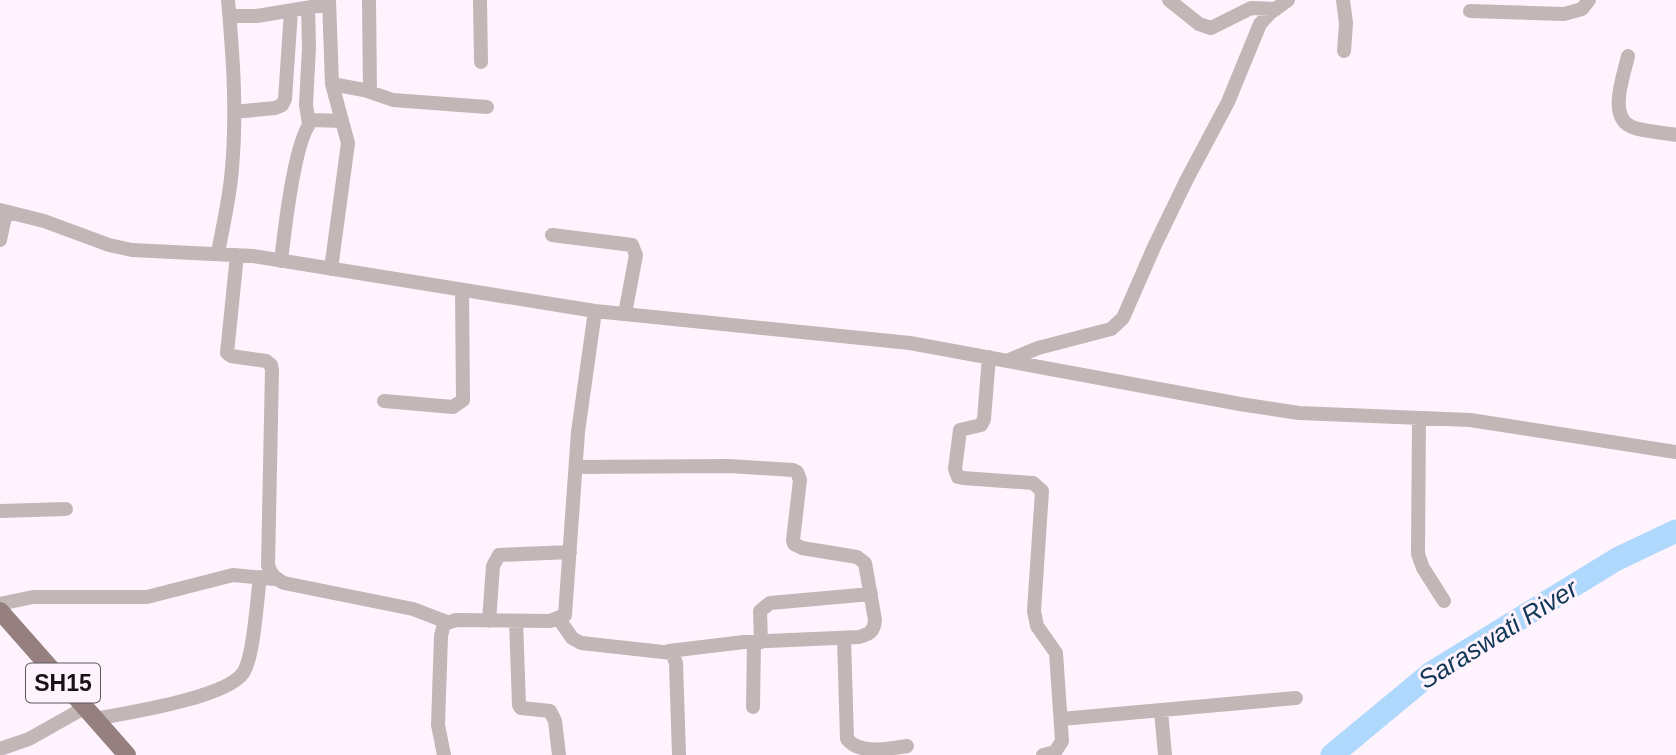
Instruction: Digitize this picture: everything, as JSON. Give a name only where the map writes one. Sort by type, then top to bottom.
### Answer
[{"type":"main road","name":"SH15","points":[[3,619],[127,755]]},
{"type":"street","points":[[218,253],[231,180],[234,112],[228,0]]},
{"type":"street","points":[[370,92],[367,0],[384,0]]},
{"type":"street","points":[[480,0],[481,62]]},
{"type":"street","points":[[1169,0],[1199,24],[1211,28],[1251,8],[1276,9]]},
{"type":"street","points":[[1009,360],[1038,348],[1111,329],[1123,318],[1165,224],[1228,102],[1261,24],[1288,0]]},
{"type":"street","points":[[1343,0],[1346,23],[1344,51]]},
{"type":"street","points":[[1470,11],[1564,14],[1582,9],[1589,0]]},
{"type":"street","points":[[230,16],[257,16],[329,2],[332,84],[346,132],[347,155],[331,269]]},
{"type":"street","points":[[308,8],[306,105],[309,124]]},
{"type":"street","points":[[234,112],[282,105],[285,99],[291,11]]},
{"type":"street","points":[[1628,56],[1619,100],[1622,118],[1632,127],[1676,135]]},
{"type":"street","points":[[332,84],[399,100],[487,107]]},
{"type":"street","points":[[281,261],[292,183],[309,124],[313,120],[342,121]]},
{"type":"street","points":[[0,240],[3,211],[44,221],[109,245],[132,250],[237,255],[595,311],[909,343],[1240,404],[1299,412],[1470,420],[1676,453]]},
{"type":"street","points":[[552,235],[632,245],[635,249],[635,262],[625,314]]},
{"type":"street","points":[[0,749],[90,713],[193,697],[226,686],[243,673],[268,578],[272,460],[271,365],[266,361],[226,353],[237,255]]},
{"type":"street","points":[[384,401],[453,407],[463,400],[462,290]]},
{"type":"street","points":[[0,604],[33,597],[147,597],[223,576],[268,578],[412,609],[447,622],[559,619],[565,615],[567,608],[578,432],[595,311]]},
{"type":"street","points":[[989,357],[984,419],[981,425],[960,430],[955,469],[958,477],[1033,484],[1042,491],[1034,611],[1037,626],[1056,653],[1062,741],[1055,752],[1043,755]]},
{"type":"street","points":[[1419,418],[1418,554],[1423,568],[1444,601]]},
{"type":"street","points":[[559,619],[572,638],[581,643],[669,651],[757,642],[859,638],[871,632],[875,620],[867,569],[861,559],[802,548],[794,544],[800,480],[797,472],[729,466],[576,467]]},
{"type":"street","points":[[0,512],[66,509]]},
{"type":"street","points":[[489,621],[493,566],[499,555],[570,552]]},
{"type":"street","points":[[753,707],[760,611],[769,603],[871,594]]},
{"type":"street","points":[[516,621],[519,705],[521,708],[550,711],[555,721],[559,755]]},
{"type":"street","points":[[444,755],[438,715],[441,636],[447,622]]},
{"type":"street","points":[[844,638],[847,739],[851,745],[863,749],[887,750],[907,746]]},
{"type":"street","points":[[669,651],[676,663],[679,755]]},
{"type":"street","points":[[1061,719],[1296,698]]},
{"type":"street","points":[[1161,711],[1165,755]]},
{"type":"waterway","name":"Saraswati River","points":[[1332,755],[1431,673],[1617,559],[1676,531]]}]
